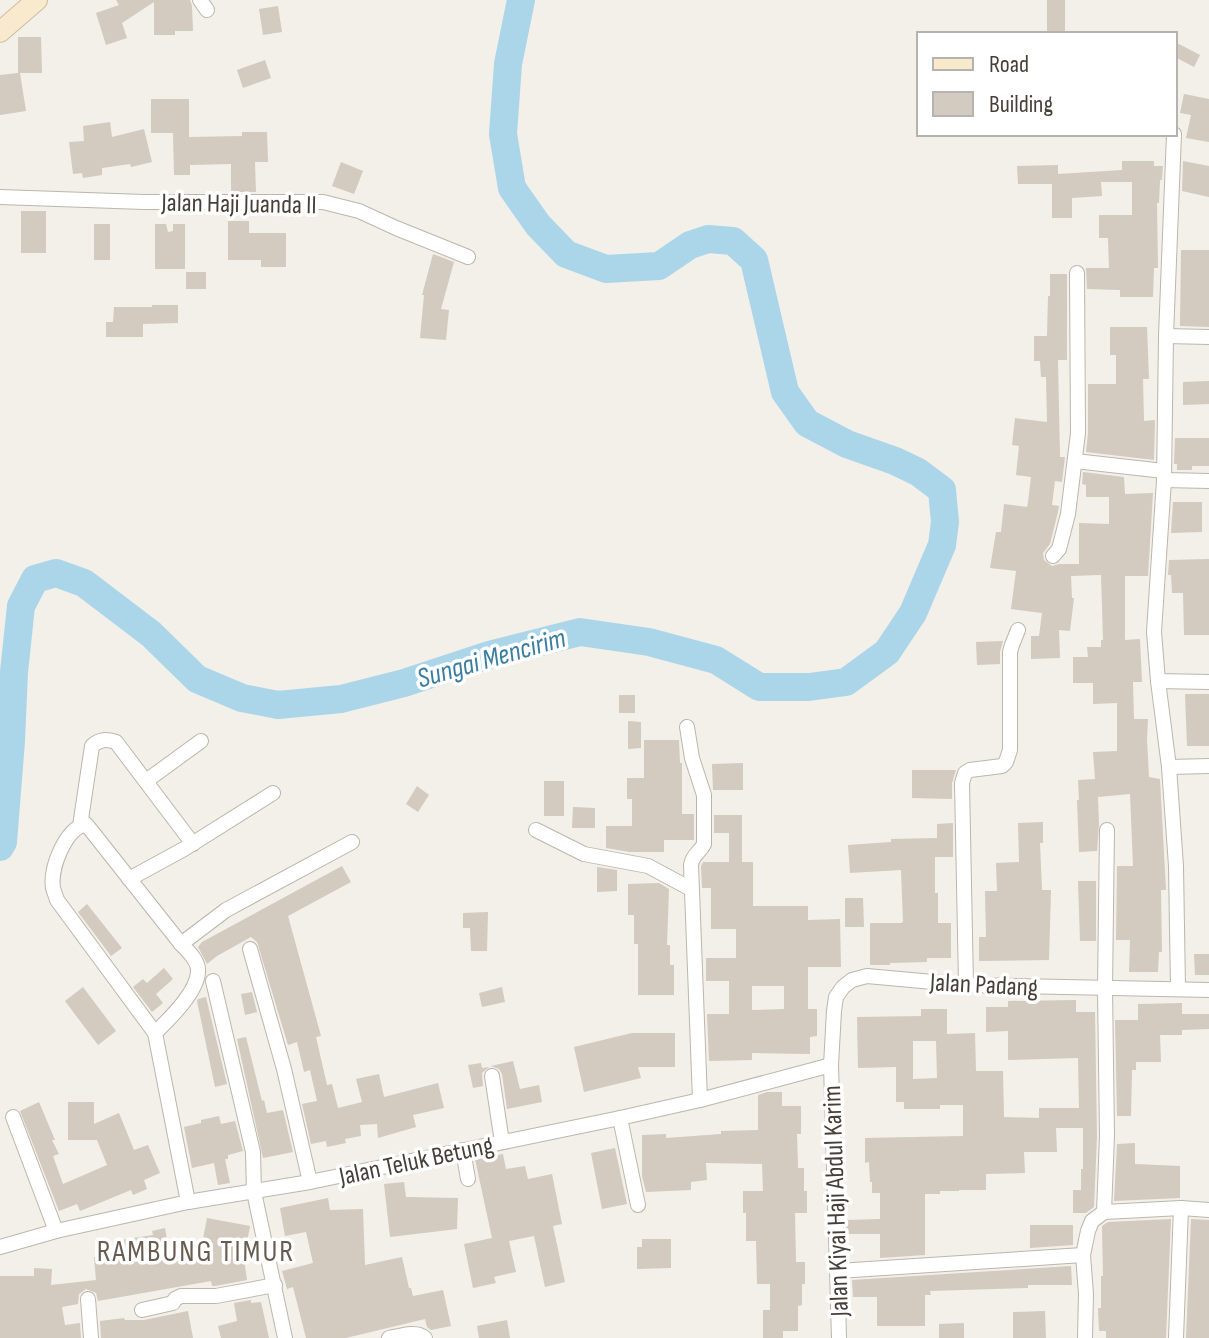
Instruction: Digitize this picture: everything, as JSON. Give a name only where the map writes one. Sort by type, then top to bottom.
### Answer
[{"type":"street","points":[[0,32],[37,0]]},
{"type":"street","points":[[1174,136],[1164,475],[1154,632],[1176,866],[1178,989]]},
{"type":"street","name":"Jalan Haji Juanda II","points":[[0,197],[144,202],[323,202],[359,211],[468,257]]},
{"type":"street","points":[[1053,556],[1059,549],[1068,514],[1078,433],[1077,273]]},
{"type":"street","points":[[1166,336],[1209,337]]},
{"type":"street","points":[[1075,461],[1209,481]]},
{"type":"street","points":[[966,985],[962,783],[965,773],[970,770],[1002,766],[1008,757],[1010,652],[1018,630]]},
{"type":"street","points":[[1158,681],[1209,682]]},
{"type":"street","points":[[687,727],[705,801],[704,844],[692,860],[691,889],[700,1100]]},
{"type":"street","points":[[80,826],[92,746],[108,740],[116,742],[193,844]]},
{"type":"street","points":[[146,781],[201,741]]},
{"type":"street","points":[[1169,767],[1209,766]]},
{"type":"street","points":[[129,879],[193,844],[273,793]]},
{"type":"street","points":[[155,1033],[193,990],[199,968],[192,955],[86,824],[80,826],[70,833],[60,854],[53,888],[57,900],[155,1033],[188,1202]]},
{"type":"street","points":[[536,830],[584,854],[641,864],[691,889]]},
{"type":"street","points":[[1104,1212],[1107,1136],[1107,830]]},
{"type":"street","points":[[181,944],[226,910],[352,842]]},
{"type":"street","points":[[250,949],[284,1069],[310,1182]]},
{"type":"street","name":"Jalan Padang","points":[[831,1065],[836,997],[852,980],[867,976],[966,985],[1209,990]]},
{"type":"street","points":[[213,981],[253,1152],[254,1192],[285,1338]]},
{"type":"street","name":"Jalan Teluk Betung","points":[[0,1247],[56,1231],[188,1202],[310,1182],[620,1118],[831,1065]]},
{"type":"street","name":"Jalan Kiyai Haji Abdul Karim","points":[[831,1065],[839,1338]]},
{"type":"street","points":[[492,1076],[502,1142]]},
{"type":"street","points":[[13,1117],[56,1231]]},
{"type":"street","points":[[620,1118],[638,1205]]},
{"type":"street","points":[[463,1150],[468,1179]]},
{"type":"street","points":[[1176,1338],[1181,1208]]},
{"type":"street","points":[[1085,1338],[1083,1255],[1092,1221],[1104,1212],[1181,1208],[1209,1210]]},
{"type":"street","points":[[838,1271],[1083,1255]]},
{"type":"street","points":[[142,1310],[173,1303],[181,1296],[216,1296],[275,1285]]},
{"type":"street","points":[[88,1299],[91,1338]]},
{"type":"street","points":[[389,1338],[421,1334],[425,1338]]},
{"type":"building","points":[[116,0],[190,0],[193,31],[154,35],[154,2],[122,23],[127,38],[106,45],[96,13],[119,5]]},
{"type":"building","points":[[1047,0],[1065,0],[1065,32],[1047,32]]},
{"type":"building","points":[[278,6],[282,32],[263,35],[259,9]]},
{"type":"building","points":[[18,37],[41,37],[42,73],[20,73],[26,111],[0,115],[0,75],[18,73]]},
{"type":"building","points":[[1177,43],[1200,55],[1194,67],[1177,58]]},
{"type":"building","points":[[265,60],[271,78],[243,88],[237,70]]},
{"type":"building","points":[[1184,94],[1209,99],[1209,142],[1186,138],[1191,115],[1180,113]]},
{"type":"building","points":[[151,99],[189,99],[189,137],[267,132],[268,162],[255,162],[256,192],[231,192],[231,164],[190,165],[190,175],[174,175],[173,133],[151,133]]},
{"type":"building","points":[[110,122],[112,137],[144,129],[152,162],[131,167],[130,164],[102,168],[102,175],[83,178],[82,173],[73,174],[69,142],[84,141],[83,126]]},
{"type":"building","points":[[1122,161],[1154,161],[1154,166],[1163,166],[1157,203],[1158,268],[1154,268],[1153,297],[1120,297],[1120,290],[1087,289],[1086,268],[1109,268],[1108,238],[1099,238],[1099,215],[1132,215],[1132,182],[1101,182],[1102,196],[1072,198],[1072,218],[1052,218],[1052,184],[1018,184],[1017,166],[1058,165],[1058,174],[1122,170]]},
{"type":"building","points":[[1183,161],[1209,166],[1209,197],[1182,191]]},
{"type":"building","points":[[341,162],[363,171],[354,194],[332,186]]},
{"type":"building","points":[[21,211],[46,211],[46,253],[21,253]]},
{"type":"building","points":[[228,221],[249,221],[249,233],[286,233],[286,267],[261,267],[261,260],[228,260]]},
{"type":"building","points":[[94,224],[110,224],[110,260],[94,260]]},
{"type":"building","points":[[155,224],[166,224],[168,232],[173,231],[173,224],[185,224],[185,269],[155,269]]},
{"type":"building","points":[[1181,250],[1209,250],[1209,327],[1180,326]]},
{"type":"building","points":[[433,254],[454,262],[441,309],[449,310],[446,340],[420,338],[422,295]]},
{"type":"building","points":[[186,272],[206,272],[206,289],[186,289]]},
{"type":"building","points":[[1050,274],[1067,274],[1067,360],[1058,360],[1060,457],[1065,457],[1062,482],[1055,481],[1052,505],[1059,506],[1050,544],[1043,553],[1044,560],[1052,566],[1079,564],[1079,523],[1109,524],[1109,497],[1086,497],[1086,485],[1082,484],[1083,472],[1124,477],[1125,494],[1153,493],[1148,576],[1125,576],[1125,640],[1140,639],[1142,682],[1133,682],[1134,719],[1148,719],[1149,777],[1160,779],[1166,890],[1161,890],[1162,952],[1159,952],[1158,972],[1129,972],[1130,940],[1116,940],[1117,866],[1133,866],[1130,794],[1098,797],[1097,851],[1079,852],[1078,780],[1095,779],[1093,752],[1117,751],[1117,703],[1093,704],[1093,683],[1073,683],[1073,657],[1088,657],[1087,647],[1101,647],[1103,640],[1101,575],[1071,576],[1074,598],[1070,631],[1059,630],[1060,658],[1031,659],[1031,636],[1039,636],[1042,613],[1011,609],[1016,571],[990,568],[996,532],[1001,532],[1004,504],[1027,507],[1028,502],[1031,477],[1016,475],[1019,446],[1012,445],[1015,418],[1047,422],[1046,377],[1041,377],[1040,361],[1034,361],[1034,336],[1047,336]]},
{"type":"building","points":[[178,305],[178,323],[143,324],[143,337],[106,337],[106,322],[113,322],[114,307]]},
{"type":"building","points":[[1110,327],[1147,327],[1149,379],[1143,379],[1144,421],[1155,420],[1154,460],[1086,452],[1088,384],[1116,384],[1116,355],[1110,355]]},
{"type":"building","points":[[1209,381],[1209,404],[1183,405],[1183,382]]},
{"type":"building","points":[[1175,438],[1209,438],[1209,466],[1177,470],[1177,464],[1174,464]]},
{"type":"building","points":[[1173,502],[1202,502],[1202,532],[1171,533]]},
{"type":"building","points":[[1209,559],[1209,635],[1184,635],[1183,593],[1172,593],[1169,560]]},
{"type":"building","points":[[1003,641],[1000,664],[977,665],[976,642]]},
{"type":"building","points":[[1185,694],[1209,694],[1209,746],[1187,746]]},
{"type":"building","points":[[619,695],[635,695],[635,713],[619,713]]},
{"type":"building","points":[[628,721],[641,722],[641,748],[628,749]]},
{"type":"building","points":[[644,740],[679,740],[682,814],[694,814],[694,840],[664,840],[664,852],[606,848],[606,826],[632,826],[632,799],[627,799],[627,778],[644,778]]},
{"type":"building","points":[[743,763],[743,790],[713,790],[712,764]]},
{"type":"building","points":[[912,770],[956,770],[952,799],[912,798]]},
{"type":"building","points":[[544,781],[564,781],[564,816],[544,816]]},
{"type":"building","points":[[417,786],[429,795],[418,812],[406,804]]},
{"type":"building","points":[[573,807],[595,808],[595,828],[572,828]]},
{"type":"building","points":[[714,815],[742,815],[742,862],[753,862],[753,906],[808,906],[808,920],[840,919],[841,967],[808,967],[808,1009],[817,1009],[817,1036],[810,1037],[810,1054],[752,1053],[752,1060],[709,1061],[707,1014],[729,1014],[729,981],[706,981],[706,958],[736,958],[736,929],[711,929],[711,888],[702,888],[703,862],[729,862],[729,833],[714,833]],"holes":[[[752,986],[784,986],[784,1009],[752,1010]]]},
{"type":"building","points":[[1043,822],[1043,843],[1040,843],[1042,890],[1051,890],[1049,960],[979,961],[979,937],[986,937],[985,891],[997,891],[996,863],[1019,862],[1018,823]]},
{"type":"building","points":[[953,823],[953,857],[935,857],[938,923],[951,923],[951,958],[870,965],[870,923],[903,922],[901,870],[850,873],[848,845],[891,842],[891,839],[937,838],[937,824]]},
{"type":"building","points":[[342,866],[351,882],[288,916],[321,1036],[316,1037],[327,1085],[332,1084],[338,1108],[362,1102],[356,1079],[379,1074],[384,1097],[438,1083],[444,1108],[413,1115],[416,1127],[378,1138],[377,1124],[360,1125],[361,1136],[327,1147],[326,1141],[311,1144],[302,1104],[317,1101],[310,1070],[304,1072],[297,1042],[288,1045],[257,942],[251,937],[207,964],[198,947]]},
{"type":"building","points":[[597,867],[617,870],[617,891],[597,892]]},
{"type":"building","points":[[1078,881],[1096,881],[1096,941],[1080,941]]},
{"type":"building","points":[[659,883],[669,889],[667,945],[670,945],[670,965],[674,965],[674,995],[638,995],[638,944],[634,944],[634,915],[628,915],[628,884]]},
{"type":"building","points":[[845,898],[863,898],[864,927],[845,927]]},
{"type":"building","points":[[87,904],[122,948],[111,956],[78,912]]},
{"type":"building","points":[[488,912],[487,951],[471,951],[470,928],[463,928],[463,913]]},
{"type":"building","points":[[1194,954],[1209,954],[1209,975],[1195,975]]},
{"type":"building","points":[[164,968],[173,979],[156,994],[163,1003],[152,1012],[133,987],[143,979],[147,983]]},
{"type":"building","points":[[83,987],[116,1031],[98,1045],[65,1001]]},
{"type":"building","points":[[502,987],[505,1002],[482,1007],[479,993]]},
{"type":"building","points":[[252,992],[257,1012],[245,1015],[241,994]]},
{"type":"building","points":[[206,997],[227,1084],[215,1087],[197,1001]]},
{"type":"building","points":[[1076,1000],[1076,1012],[1095,1012],[1097,1136],[1094,1207],[1086,1213],[1073,1213],[1073,1190],[1081,1190],[1083,1128],[1056,1128],[1057,1152],[1024,1152],[1025,1173],[986,1174],[986,1190],[925,1194],[925,1255],[880,1258],[880,1234],[846,1234],[846,1220],[880,1219],[880,1193],[872,1193],[869,1162],[865,1163],[865,1138],[963,1136],[963,1105],[940,1105],[940,1109],[904,1109],[904,1102],[896,1102],[896,1067],[858,1068],[857,1017],[921,1016],[921,1009],[947,1009],[947,1034],[975,1033],[976,1071],[1003,1071],[1004,1117],[1039,1118],[1039,1108],[1079,1108],[1078,1058],[1008,1060],[1008,1031],[986,1032],[986,1007],[1008,1007],[1008,1001]],"holes":[[[913,1041],[936,1041],[937,1078],[913,1079]]]},
{"type":"building","points":[[1182,1003],[1182,1014],[1209,1014],[1209,1029],[1182,1030],[1182,1035],[1160,1035],[1161,1062],[1136,1062],[1136,1070],[1132,1070],[1131,1116],[1117,1116],[1115,1020],[1138,1020],[1138,1004]]},
{"type":"building","points":[[632,1033],[675,1033],[675,1067],[638,1067],[641,1078],[584,1092],[574,1047]]},
{"type":"building","points":[[246,1037],[262,1101],[267,1113],[283,1110],[293,1152],[263,1158],[237,1039]]},
{"type":"building","points":[[513,1061],[520,1089],[539,1085],[542,1102],[507,1109],[502,1074],[491,1066]]},
{"type":"building","points":[[481,1063],[482,1068],[489,1067],[482,1073],[483,1086],[473,1088],[468,1065]]},
{"type":"building","points":[[782,1092],[782,1106],[801,1106],[801,1134],[797,1134],[798,1168],[804,1168],[804,1191],[807,1191],[807,1213],[795,1213],[796,1262],[805,1262],[802,1305],[798,1306],[798,1331],[783,1331],[783,1338],[763,1338],[763,1310],[770,1310],[770,1284],[757,1284],[756,1241],[746,1241],[743,1191],[763,1191],[762,1164],[706,1163],[707,1180],[691,1182],[691,1190],[646,1192],[642,1176],[642,1135],[666,1134],[666,1138],[758,1130],[758,1095]]},
{"type":"building","points":[[39,1102],[55,1140],[52,1140],[59,1154],[53,1156],[63,1184],[107,1165],[97,1140],[68,1140],[68,1102],[94,1102],[94,1124],[119,1113],[134,1150],[148,1145],[160,1173],[144,1180],[147,1189],[133,1195],[131,1190],[80,1211],[77,1204],[59,1211],[20,1111]]},
{"type":"building","points":[[219,1116],[221,1124],[235,1121],[243,1151],[228,1155],[225,1159],[230,1183],[218,1185],[214,1163],[192,1168],[184,1127]]},
{"type":"building","points":[[1135,1143],[1135,1164],[1180,1166],[1180,1198],[1114,1201],[1117,1144]]},
{"type":"building","points":[[615,1148],[627,1204],[602,1209],[591,1153]]},
{"type":"building","points":[[503,1154],[506,1169],[525,1166],[528,1179],[552,1174],[562,1224],[553,1226],[565,1282],[545,1287],[534,1236],[509,1241],[516,1272],[494,1277],[496,1283],[473,1288],[464,1244],[492,1238],[475,1159]]},
{"type":"building","points":[[404,1182],[406,1197],[458,1198],[457,1229],[390,1237],[384,1184]]},
{"type":"building","points":[[328,1198],[330,1210],[363,1209],[365,1265],[402,1257],[413,1296],[443,1290],[451,1326],[431,1330],[425,1319],[346,1338],[306,1338],[293,1287],[287,1289],[282,1271],[313,1263],[306,1232],[285,1236],[280,1208]]},
{"type":"building","points":[[207,1218],[250,1226],[244,1259],[247,1280],[215,1286],[211,1281],[98,1301],[96,1293],[86,1289],[79,1294],[78,1304],[62,1307],[65,1325],[80,1323],[81,1338],[0,1338],[0,1276],[34,1276],[34,1268],[52,1269],[51,1285],[96,1280],[94,1257],[122,1254],[120,1240],[153,1235],[152,1231],[165,1228],[169,1250],[202,1244]]},
{"type":"building","points":[[1171,1219],[1166,1338],[1106,1338],[1106,1331],[1099,1331],[1098,1308],[1101,1308],[1103,1276],[1102,1226],[1108,1222]]},
{"type":"building","points":[[1191,1219],[1209,1220],[1209,1338],[1186,1338]]},
{"type":"building","points":[[1030,1225],[1073,1225],[1073,1245],[1030,1248]]},
{"type":"building","points":[[642,1239],[671,1239],[671,1268],[637,1269],[637,1247],[642,1247]]},
{"type":"building","points":[[1071,1266],[1072,1285],[930,1291],[931,1295],[925,1295],[925,1326],[877,1326],[877,1297],[853,1297],[852,1280]]},
{"type":"building","points":[[251,1300],[251,1303],[261,1302],[269,1338],[221,1338],[218,1326],[237,1321],[234,1303]]},
{"type":"building","points":[[188,1311],[193,1338],[101,1338],[100,1321],[124,1318],[144,1320]]},
{"type":"building","points":[[1045,1311],[1046,1338],[1013,1338],[1013,1312]]},
{"type":"building","points":[[507,1320],[510,1338],[479,1338],[477,1326]]},
{"type":"building","points":[[964,1323],[964,1338],[939,1338],[939,1324]]},
{"type":"waterway","name":"Sungai Mencirim","points":[[0,847],[3,842],[21,606],[35,579],[56,573],[84,583],[151,634],[197,679],[242,698],[278,705],[341,699],[404,683],[489,655],[580,632],[649,642],[716,660],[759,687],[809,687],[846,682],[887,652],[913,613],[942,545],[945,522],[942,490],[918,472],[847,444],[807,423],[785,392],[754,260],[733,241],[708,239],[690,245],[659,266],[606,269],[566,254],[538,225],[512,188],[503,134],[508,64],[521,0]]},
{"type":"district","name":"RAMBUNG TIMUR","points":[[196,1251]]}]
